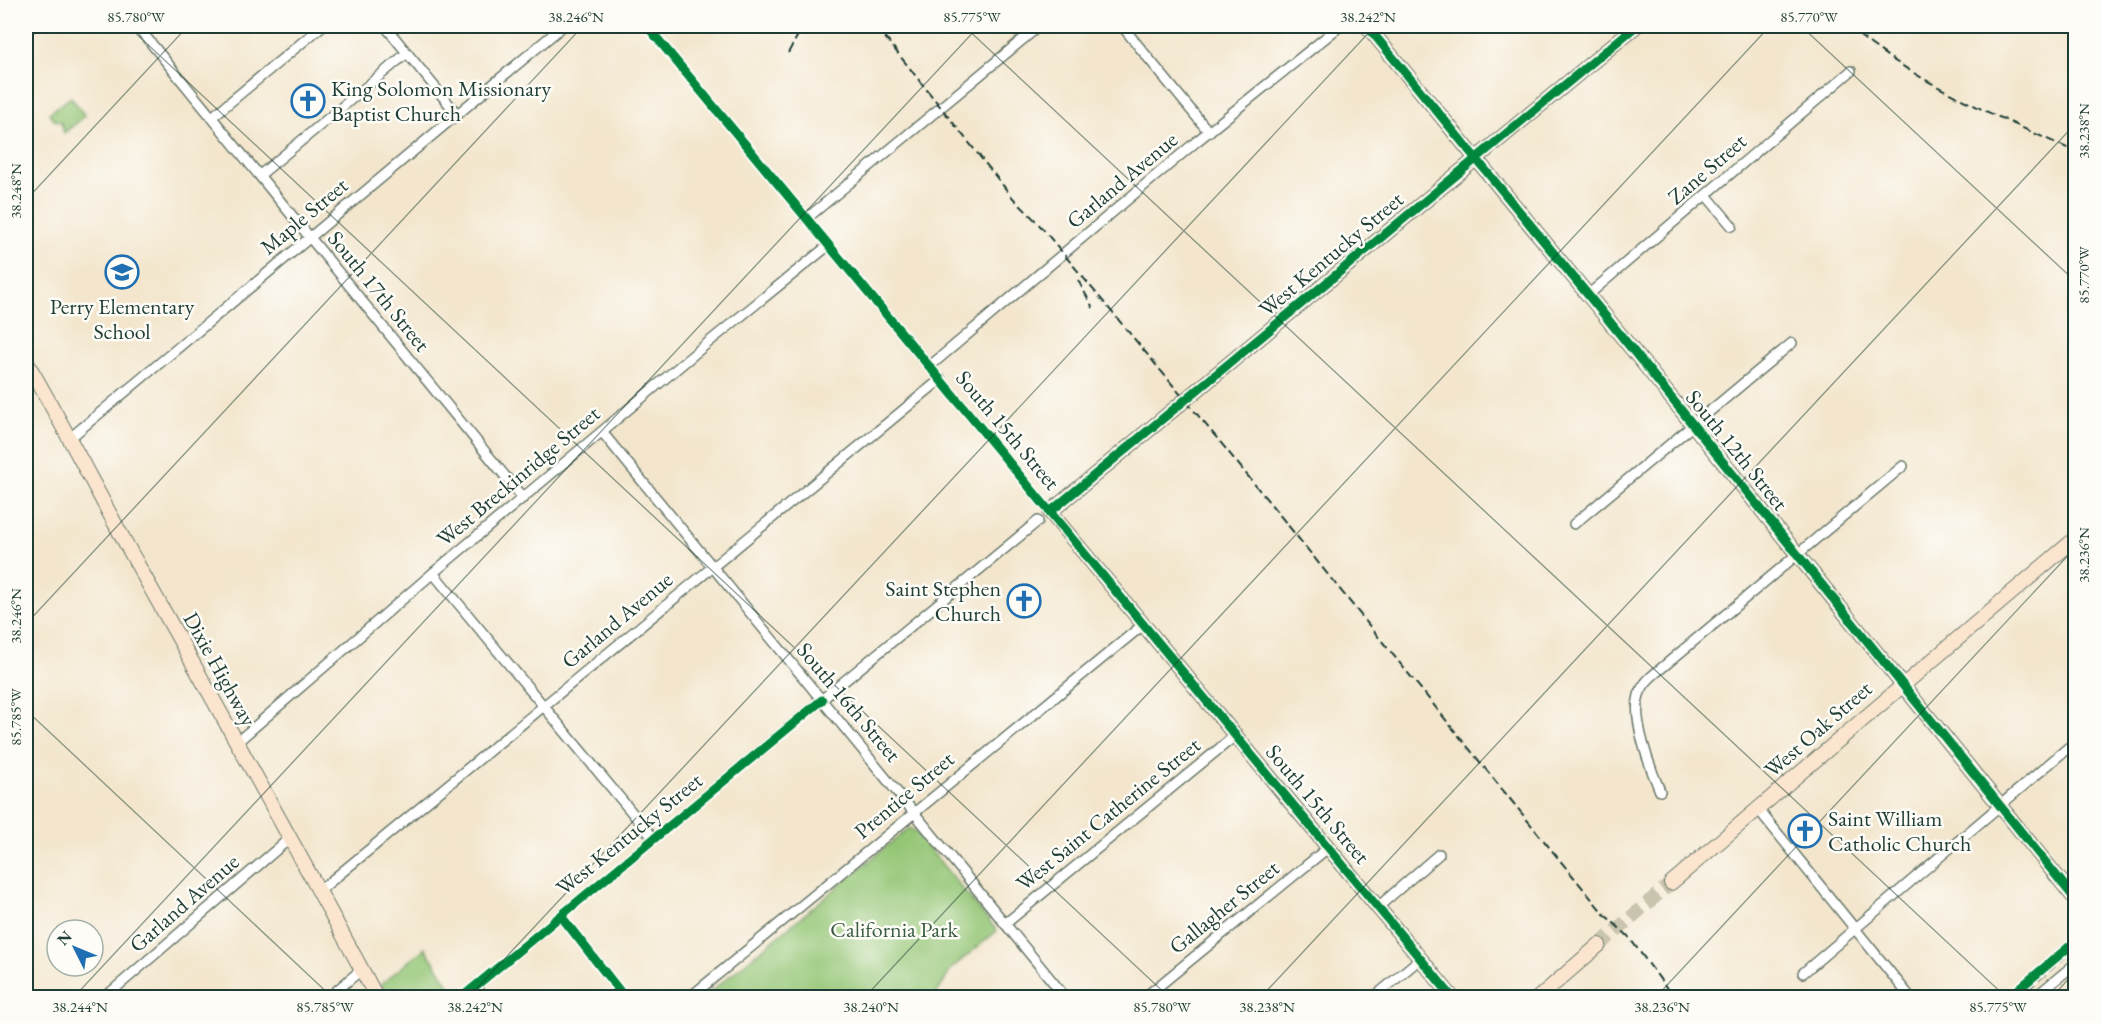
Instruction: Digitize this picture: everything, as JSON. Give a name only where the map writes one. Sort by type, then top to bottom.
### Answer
[{"type":"street","name":"South 17th Street","points":[[137,26],[523,498]]},
{"type":"street","points":[[212,117],[322,26]]},
{"type":"street","points":[[385,26],[457,114]]},
{"type":"street","name":"Maple Street","points":[[70,438],[563,26]]},
{"type":"street","name":"South 15th Street","points":[[647,26],[1453,998]]},
{"type":"street","points":[[806,219],[1039,26]]},
{"type":"street","points":[[1122,26],[1209,132]]},
{"type":"street","name":"Garland Avenue","points":[[930,366],[1209,132],[1340,26]]},
{"type":"street","name":"South 12th Street","points":[[1368,26],[2076,900]]},
{"type":"street","name":"West Kentucky Street","points":[[1050,512],[1636,26]]},
{"type":"street","points":[[260,175],[407,53]]},
{"type":"street","name":"Zane Street","points":[[1588,295],[1851,71]]},
{"type":"street","points":[[1706,195],[1732,226]]},
{"type":"street","name":"West Breckinridge Street","points":[[237,742],[433,573],[829,245]]},
{"type":"street","points":[[1574,524],[1792,343]]},
{"type":"street","name":"Dixie Highway","points":[[26,361],[377,998]]},
{"type":"street","name":"Garland Avenue","points":[[319,891],[941,379]]},
{"type":"street","name":"South 16th Street","points":[[602,432],[1066,998]]},
{"type":"street","points":[[1660,791],[1645,749],[1639,722],[1639,695],[1644,685],[1903,466]]},
{"type":"street","name":"West Kentucky Street","points":[[461,998],[1038,521]]},
{"type":"street","name":"West Oak Street","points":[[1671,883],[1903,684],[2073,544]]},
{"type":"street","points":[[433,573],[654,839]]},
{"type":"street","name":"Prentice Street","points":[[690,998],[1144,624]]},
{"type":"street","name":"West Saint Catherine Street","points":[[1005,924],[1236,735]]},
{"type":"street","points":[[1803,973],[2076,741]]},
{"type":"street","points":[[1758,809],[1911,998]]},
{"type":"street","name":"Garland Avenue","points":[[104,998],[290,838]]},
{"type":"street","name":"Gallagher Street","points":[[1144,998],[1329,847]]},
{"type":"street","points":[[1378,907],[1439,854]]},
{"type":"street","points":[[561,915],[625,998]]},
{"type":"street","points":[[2008,998],[2076,941]]},
{"type":"street","points":[[1538,998],[1599,945]]},
{"type":"street","points":[[1373,998],[1421,958]]},
{"type":"street","points":[[2034,998],[2076,963]]},
{"type":"street","points":[[328,998],[362,969]]},
{"type":"street","points":[[476,985],[483,998]]},
{"type":"green space","points":[[71,97],[85,116],[64,133],[61,122],[54,120],[49,113]]},
{"type":"green space","name":"California Park","points":[[909,828],[914,830],[997,931],[952,968],[938,992],[932,997],[704,997]]},
{"type":"green space","points":[[425,948],[453,991],[445,997],[389,997],[381,984]]},
{"type":"tunnel","points":[[1599,945],[1671,883]]},
{"type":"railway","points":[[788,53],[803,26]]},
{"type":"railway","points":[[876,26],[1013,198],[1037,222],[1226,449],[1604,914],[1628,936],[1674,998]]},
{"type":"railway","points":[[1848,26],[1900,65],[1928,81],[1957,97],[2076,152]]},
{"type":"railway","points":[[1078,280],[1093,308]]},
{"type":"railway","points":[[2018,998],[2076,948]]},
{"type":"cycle path","points":[[647,26],[1453,998]]},
{"type":"cycle path","points":[[1367,26],[1602,312],[2076,900]]},
{"type":"cycle path","points":[[1050,512],[1636,26]]},
{"type":"cycle path","points":[[461,998],[822,700]]},
{"type":"cycle path","points":[[561,916],[625,998]]},
{"type":"cycle path","points":[[2008,998],[2076,941]]},
{"type":"place","name":"King Solomon Missionary Baptist Church","points":[[308,101]]},
{"type":"place","name":"Perry Elementary School","points":[[122,272]]},
{"type":"place","name":"Saint Stephen Church","points":[[1024,601]]},
{"type":"place","name":"Saint William Catholic Church","points":[[1805,831]]}]
